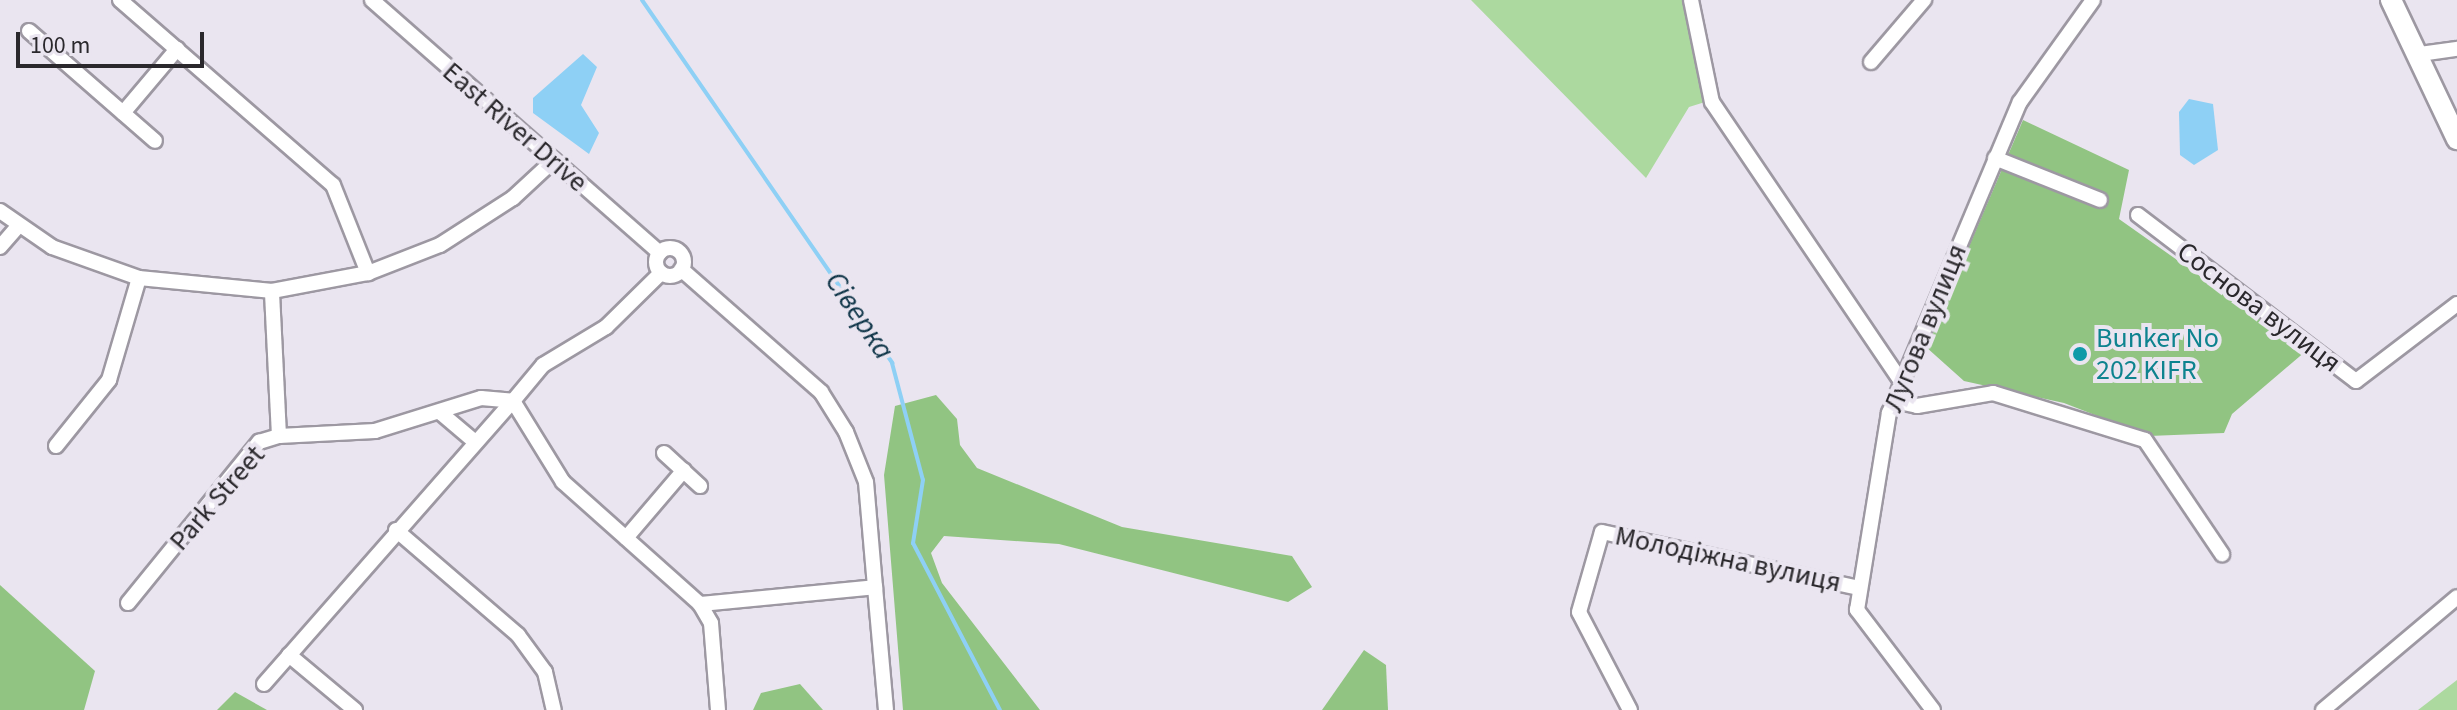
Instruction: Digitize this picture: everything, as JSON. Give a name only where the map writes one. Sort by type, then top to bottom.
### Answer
[{"type":"street","points":[[120,0],[333,185],[368,273]]},
{"type":"street","name":"Еаst Rіvеr Drive","points":[[372,0],[660,253],[679,252],[681,269]]},
{"type":"street","points":[[1691,0],[1712,102],[1900,380]]},
{"type":"street","points":[[1871,62],[1924,0]]},
{"type":"street","name":"Лугова вулиця","points":[[1855,587],[1900,380],[2020,102],[2093,0]]},
{"type":"street","points":[[2391,0],[2420,54],[2457,139]]},
{"type":"street","points":[[29,31],[155,141]]},
{"type":"street","points":[[123,113],[177,49]]},
{"type":"street","points":[[2420,54],[2457,49]]},
{"type":"street","points":[[1995,158],[2100,200]]},
{"type":"street","points":[[0,211],[18,226],[71,255],[139,278],[272,291],[368,273],[480,223],[554,160]]},
{"type":"street","name":"Соснова вулиця","points":[[2138,215],[2356,381],[2457,304]]},
{"type":"street","points":[[0,247],[18,226]]},
{"type":"street","points":[[660,253],[661,273]]},
{"type":"street","points":[[264,684],[543,365],[606,327],[661,273],[681,269],[821,392],[846,432],[866,482],[886,710]]},
{"type":"street","points":[[56,446],[109,380],[139,278]]},
{"type":"street","name":"Park Street","points":[[128,603],[259,442],[279,436],[272,291]]},
{"type":"street","points":[[1894,401],[1917,406],[1993,393],[2145,440],[2222,554]]},
{"type":"street","points":[[279,436],[375,431],[442,414],[481,398],[513,401]]},
{"type":"street","points":[[513,401],[563,482],[700,604],[711,623],[718,710]]},
{"type":"street","points":[[442,414],[474,441]]},
{"type":"street","points":[[664,453],[700,486]]},
{"type":"street","points":[[626,538],[684,470]]},
{"type":"street","points":[[396,530],[518,635],[545,672],[554,710]]},
{"type":"street","name":"Молодіжна вулиця","points":[[1630,710],[1579,612],[1602,532],[1855,587]]},
{"type":"street","points":[[700,604],[875,587]]},
{"type":"street","points":[[1855,587],[1857,610],[1933,710]]},
{"type":"street","points":[[2323,710],[2457,597]]},
{"type":"street","points":[[289,655],[355,710]]},
{"type":"green space","points":[[1471,0],[1691,0],[1705,102],[1689,107],[1646,178]]},
{"type":"green space","points":[[2023,120],[2129,170],[2119,219],[2306,351],[2232,414],[2224,433],[2149,436],[2064,403],[1964,381],[1926,347]]},
{"type":"green space","points":[[936,395],[957,419],[960,445],[977,468],[1122,527],[1292,556],[1312,587],[1288,602],[1059,544],[944,536],[931,553],[942,583],[1040,710],[903,710],[884,475],[895,406]]},
{"type":"green space","points":[[0,585],[95,671],[84,710],[0,710]]},
{"type":"green space","points":[[1364,650],[1386,665],[1388,710],[1322,710]]},
{"type":"green space","points":[[2457,680],[2457,710],[2418,710]]},
{"type":"green space","points":[[800,684],[823,710],[753,710],[761,693]]},
{"type":"green space","points":[[235,692],[267,710],[217,710]]},
{"type":"water","points":[[583,54],[597,67],[581,105],[599,133],[589,154],[533,113],[533,98]]},
{"type":"water","points":[[2189,99],[2213,104],[2218,150],[2194,165],[2180,155],[2179,112]]},
{"type":"waterway","name":"Сіверка","points":[[642,0],[892,363],[923,480],[913,543],[1000,710]]},
{"type":"place","name":"Bunker No 202 KIFR","points":[[2080,354]]}]
